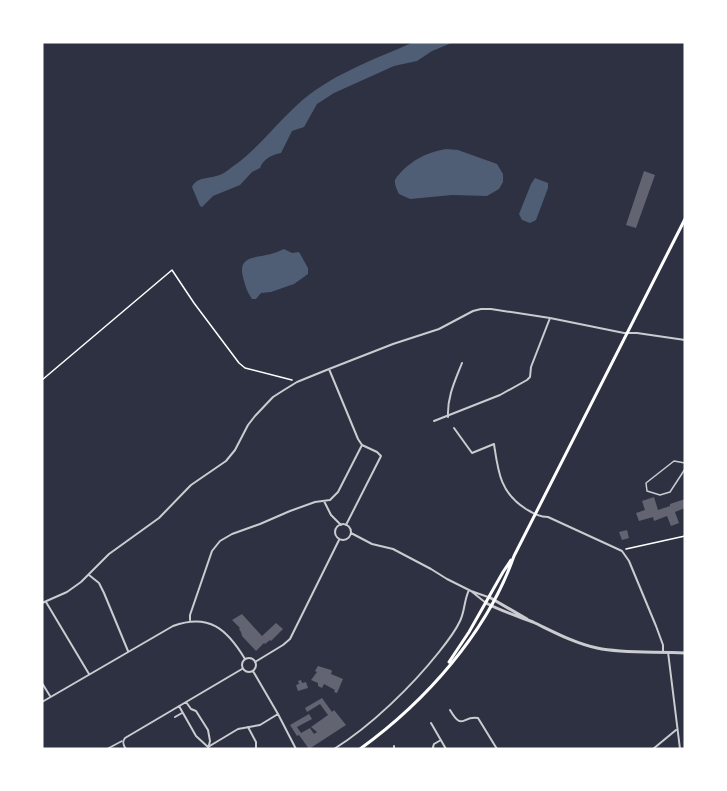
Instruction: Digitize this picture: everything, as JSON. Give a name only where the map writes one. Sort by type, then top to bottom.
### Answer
[{"type":"main road","points":[[443,672],[514,556],[685,219]]},
{"type":"main road","points":[[360,749],[404,713],[464,650],[495,600],[514,556]]},
{"type":"street","points":[[42,603],[67,592],[89,575],[109,554],[159,518],[191,485],[226,461],[235,450],[248,425],[273,397],[297,382],[328,369],[439,329],[473,311],[482,309],[550,318],[620,332],[685,340]]},
{"type":"street","points":[[434,422],[524,383],[530,377],[531,367],[550,318]]},
{"type":"street","points":[[447,417],[450,394],[462,363]]},
{"type":"street","points":[[328,369],[358,439],[362,445],[381,456],[346,525]]},
{"type":"street","points":[[454,428],[472,453],[494,444],[499,475],[506,490],[516,502],[541,517],[548,517],[622,551],[666,652],[680,749]]},
{"type":"street","points":[[190,620],[212,551],[220,541],[290,511],[315,502],[330,500],[338,492],[362,445]]},
{"type":"street","points":[[685,463],[674,460],[646,483],[647,491],[660,495],[670,492],[685,469]]},
{"type":"street","points":[[324,501],[331,515],[341,525]]},
{"type":"street","points":[[339,540],[335,530],[341,525],[346,525],[351,533],[372,544],[393,549],[440,573],[491,606],[574,642],[598,649],[685,653]]},
{"type":"street","points":[[339,540],[348,539],[351,533]]},
{"type":"street","points":[[255,662],[290,639],[339,540]]},
{"type":"street","points":[[89,575],[99,583],[128,651]]},
{"type":"street","points":[[470,591],[481,593],[495,600],[531,622]]},
{"type":"street","points":[[334,749],[374,718],[430,663],[459,623],[470,591]]},
{"type":"street","points":[[46,601],[89,674]]},
{"type":"street","points":[[42,702],[173,626],[190,620],[208,623],[222,630],[245,659]]},
{"type":"street","points":[[245,659],[249,658],[255,662]]},
{"type":"street","points":[[242,669],[245,659]]},
{"type":"street","points":[[253,672],[255,662]]},
{"type":"street","points":[[242,669],[246,672],[253,672]]},
{"type":"street","points":[[107,749],[242,669]]},
{"type":"street","points":[[253,672],[296,749]]},
{"type":"street","points":[[42,683],[50,697]]},
{"type":"street","points":[[186,702],[191,709],[196,711],[208,729],[210,741],[208,748]]},
{"type":"street","points":[[179,706],[196,736],[208,748]]},
{"type":"street","points":[[450,710],[459,722],[473,717],[478,718],[497,749]]},
{"type":"street","points":[[175,717],[182,712]]},
{"type":"street","points":[[208,748],[238,729],[260,724],[278,714]]},
{"type":"street","points":[[431,723],[446,749]]},
{"type":"street","points":[[248,727],[256,742],[256,749]]},
{"type":"street","points":[[653,749],[677,729]]},
{"type":"street","points":[[123,740],[126,749]]},
{"type":"street","points":[[435,749],[434,744],[441,740]]},
{"type":"path","points":[[42,380],[172,270],[239,363],[245,368],[292,380]]},
{"type":"path","points":[[622,551],[685,536]]},
{"type":"water","points":[[414,42],[454,42],[432,51],[417,61],[394,66],[334,93],[317,104],[304,127],[292,131],[281,153],[266,159],[260,168],[252,172],[240,185],[213,196],[202,207],[200,206],[192,187],[194,184],[199,180],[222,174],[241,160],[309,95],[352,69]]},
{"type":"water","points":[[446,149],[458,150],[497,164],[503,174],[503,182],[499,189],[487,196],[452,195],[410,199],[399,194],[395,180],[405,168],[424,156]]},
{"type":"water","points":[[535,178],[548,183],[548,188],[536,220],[530,223],[522,220],[519,214]]},
{"type":"water","points":[[284,249],[292,253],[299,252],[308,268],[308,274],[294,284],[261,293],[256,299],[252,299],[243,277],[244,262]]},
{"type":"building","points":[[644,171],[655,175],[636,228],[626,225]]},
{"type":"building","points":[[654,497],[658,510],[685,499],[685,508],[675,512],[679,523],[671,526],[667,516],[654,521],[653,517],[639,521],[636,513],[645,510],[642,501]]},
{"type":"building","points":[[627,530],[629,538],[622,540],[619,532]]},
{"type":"building","points":[[242,614],[262,636],[276,623],[283,629],[256,651],[242,636],[240,628],[232,620]]},
{"type":"building","points":[[318,666],[331,670],[331,674],[343,679],[337,693],[324,684],[322,688],[318,686],[318,683],[311,680]]},
{"type":"building","points":[[301,680],[302,683],[306,682],[308,688],[298,691],[296,685]]},
{"type":"building","points":[[322,698],[332,712],[334,710],[346,725],[309,749],[290,725],[309,714],[312,719],[297,727],[301,733],[310,728],[314,734],[317,732],[311,727],[328,715],[320,704],[307,712],[305,708]]}]
